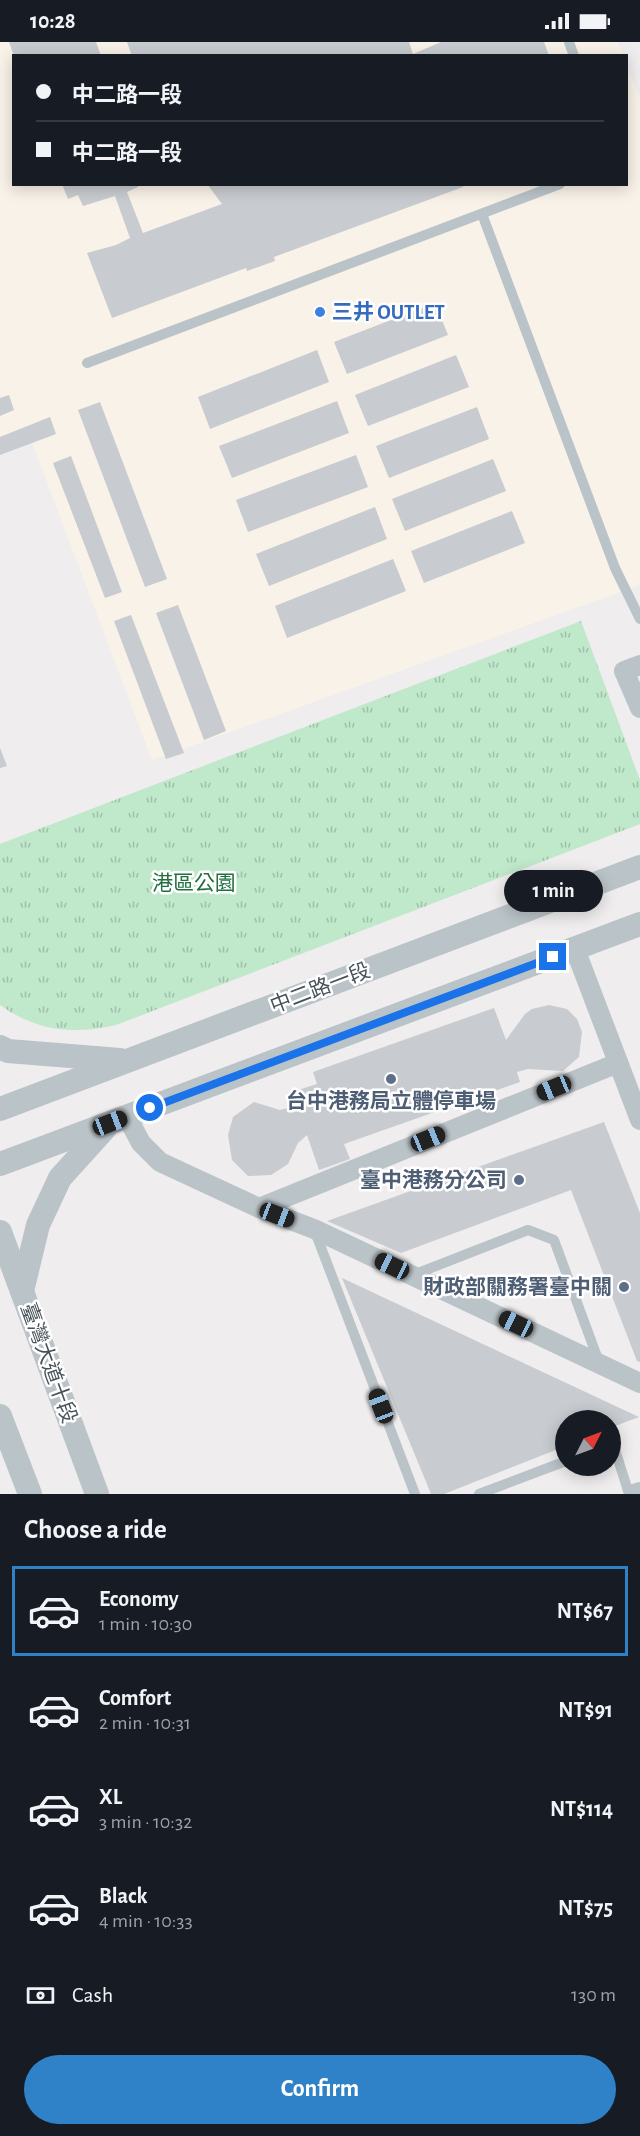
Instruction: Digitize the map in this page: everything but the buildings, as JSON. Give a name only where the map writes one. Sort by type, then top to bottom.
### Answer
[{"type":"street","points":[[640,665],[624,671],[640,708]]},
{"type":"street","name":"中二路一段","points":[[0,1109],[640,867]]},
{"type":"street","points":[[0,1164],[640,924]]},
{"type":"street","points":[[575,949],[640,1120]]},
{"type":"street","points":[[0,1047],[8,1051],[128,1060]]},
{"type":"street","points":[[259,1208],[618,1063]]},
{"type":"street","points":[[118,1120],[160,1162],[259,1208],[314,1229],[640,1383]]},
{"type":"street","points":[[22,1291],[38,1225],[60,1178],[118,1120]]},
{"type":"street","name":"臺灣大道十段","points":[[0,1232],[97,1494]]},
{"type":"street","points":[[0,1416],[30,1494]]},
{"type":"street","points":[[632,1494],[640,1492]]},
{"type":"lane","points":[[87,363],[555,186]]},
{"type":"lane","points":[[482,214],[615,568],[640,619]]},
{"type":"lane","points":[[314,1229],[415,1494]]},
{"type":"lane","points":[[412,1276],[528,1230],[554,1240],[599,1362]]},
{"type":"lane","points":[[621,1464],[632,1494]]},
{"type":"lane","points":[[479,1494],[555,1465]]},
{"type":"shaded area","name":"三井 OUTLET","points":[[0,42],[618,42],[624,54],[12,54],[12,186],[628,186],[628,68],[640,99],[640,585],[152,760],[31,440],[0,452]]},
{"type":"green space","name":"港區公園","points":[[581,621],[640,780],[640,824],[116,1025],[85,1030],[55,1029],[14,1014],[0,1005],[0,844]]},
{"type":"place","name":"三井 OUTLET","points":[[320,312]]},
{"type":"place","name":"台中港務局立體停車場","points":[[391,1079]]},
{"type":"place","name":"臺中港務分公司","points":[[519,1180]]},
{"type":"place","name":"財政部關務署臺中關","points":[[624,1287]]},
{"type":"route","points":[[150,1108],[553,957]]}]
